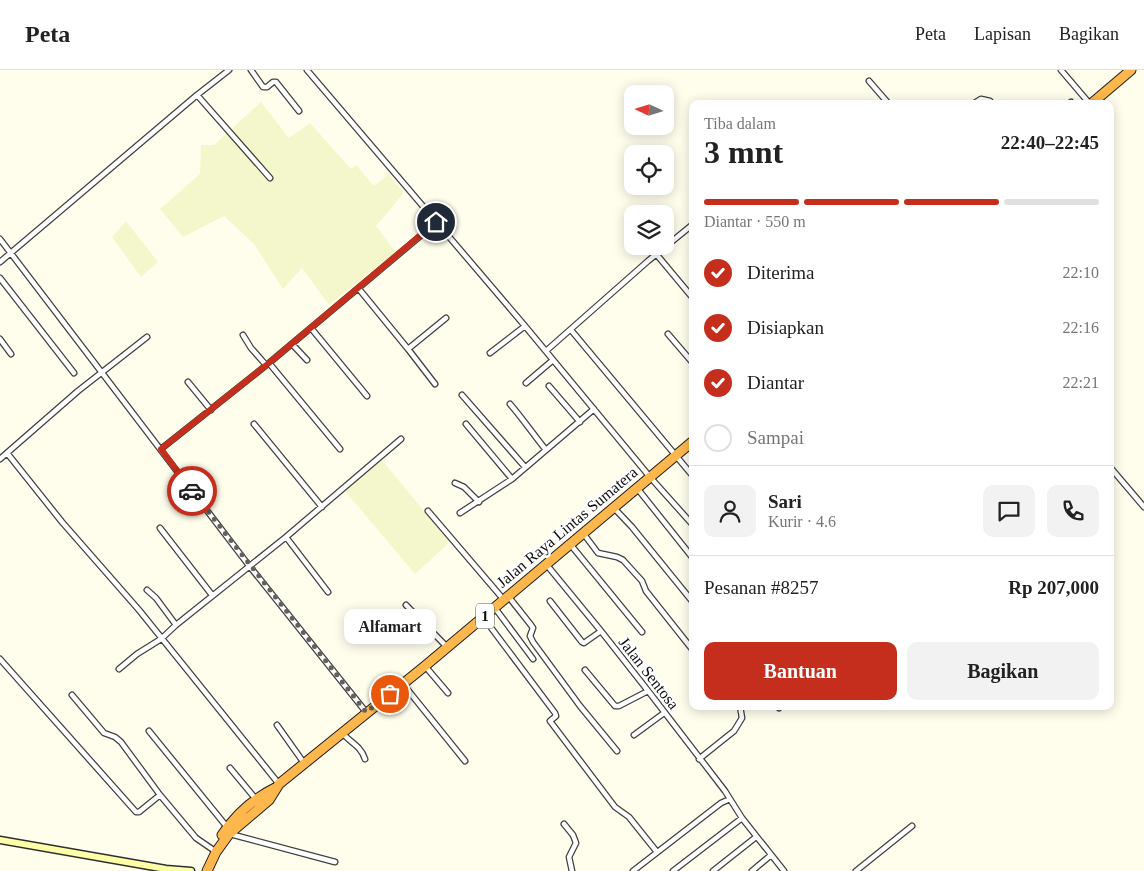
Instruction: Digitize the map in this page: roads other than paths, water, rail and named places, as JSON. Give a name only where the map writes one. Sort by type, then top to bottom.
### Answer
[{"type":"highway","points":[[1096,100],[1130,70]]},
{"type":"highway","name":"Jalan Raya Lintas Sumatera","points":[[202,871],[212,849],[256,798],[277,786],[366,712],[403,684],[689,444]]},
{"type":"highway","name":"Jalan Raya Lintas Sumatera","points":[[207,871],[228,830],[269,800],[277,786]]},
{"type":"street","points":[[0,262],[229,70]]},
{"type":"street","points":[[250,70],[263,87],[276,82],[300,111]]},
{"type":"street","points":[[307,70],[526,326],[650,477],[689,521]]},
{"type":"street","points":[[1061,70],[1087,100]]},
{"type":"street","points":[[869,81],[886,100]]},
{"type":"street","points":[[197,95],[270,178]]},
{"type":"street","points":[[161,449],[359,289],[436,222]]},
{"type":"street","points":[[674,240],[689,228]]},
{"type":"street","points":[[0,239],[249,565],[366,712]]},
{"type":"street","points":[[546,351],[657,255],[689,293]]},
{"type":"street","points":[[0,278],[74,373]]},
{"type":"street","points":[[359,289],[435,384]]},
{"type":"street","points":[[408,349],[446,318]]},
{"type":"street","points":[[490,353],[526,326]]},
{"type":"street","points":[[311,328],[366,396]]},
{"type":"street","points":[[571,330],[689,471]]},
{"type":"street","points":[[668,334],[689,358]]},
{"type":"street","points":[[243,335],[251,348],[268,364],[340,449]]},
{"type":"street","points":[[0,459],[63,403],[146,338]]},
{"type":"street","points":[[0,339],[11,354]]},
{"type":"street","points":[[292,344],[306,360]]},
{"type":"street","points":[[526,383],[553,360]]},
{"type":"street","points":[[188,382],[211,410]]},
{"type":"street","points":[[549,386],[580,422]]},
{"type":"street","points":[[462,395],[526,468]]},
{"type":"street","points":[[510,404],[546,450]]},
{"type":"street","points":[[460,513],[512,480],[594,409]]},
{"type":"street","points":[[254,424],[322,508]]},
{"type":"street","points":[[466,424],[512,480]]},
{"type":"street","points":[[119,669],[137,654],[161,639],[212,595],[322,508],[402,439]]},
{"type":"street","points":[[7,453],[62,522],[139,610],[277,786]]},
{"type":"street","points":[[1114,472],[1144,507]]},
{"type":"street","points":[[455,483],[464,487],[479,502]]},
{"type":"street","points":[[636,488],[689,552]]},
{"type":"street","points":[[614,508],[632,527],[689,597]]},
{"type":"street","points":[[428,511],[448,536],[531,624],[533,628],[530,636],[533,642],[580,706],[617,751]]},
{"type":"street","points":[[160,528],[212,595]]},
{"type":"street","points":[[583,534],[598,552],[621,559],[626,564],[642,581],[646,591],[689,645]]},
{"type":"street","points":[[286,536],[328,592]]},
{"type":"street","points":[[570,544],[642,632]]},
{"type":"street","name":"Jalan Sentosa","points":[[546,564],[648,691],[730,799],[756,837],[784,871]]},
{"type":"street","points":[[146,590],[156,598],[176,625]]},
{"type":"street","points":[[550,602],[584,644],[601,631]]},
{"type":"street","points":[[406,605],[447,647]]},
{"type":"street","points":[[494,607],[532,659]]},
{"type":"street","points":[[483,617],[556,713],[556,716],[550,720],[615,807],[629,817],[657,852]]},
{"type":"street","points":[[0,659],[136,812],[139,812],[160,795]]},
{"type":"street","points":[[425,666],[448,693]]},
{"type":"street","points":[[585,670],[615,706],[619,706],[648,691]]},
{"type":"street","points":[[403,684],[466,761]]},
{"type":"street","points":[[72,696],[104,732],[121,742],[160,795],[196,838],[212,849]]},
{"type":"street","points":[[699,759],[734,731],[742,718],[741,710]]},
{"type":"street","points":[[634,735],[664,712]]},
{"type":"street","points":[[277,725],[304,763]]},
{"type":"street","points":[[149,731],[228,830],[334,862]]},
{"type":"street","points":[[342,733],[350,742],[359,747],[365,759]]},
{"type":"street","points":[[230,768],[256,798]]},
{"type":"street","points":[[633,871],[721,803],[730,799]]},
{"type":"street","points":[[673,871],[742,818]]},
{"type":"street","points":[[564,824],[573,835],[576,843],[569,857],[572,871]]},
{"type":"street","points":[[856,871],[912,826]]},
{"type":"street","points":[[713,871],[756,837]]},
{"type":"street","points":[[0,840],[166,869],[191,871]]},
{"type":"street","points":[[752,871],[771,855]]},
{"type":"place","name":"Alfamart","points":[[390,694]]}]
